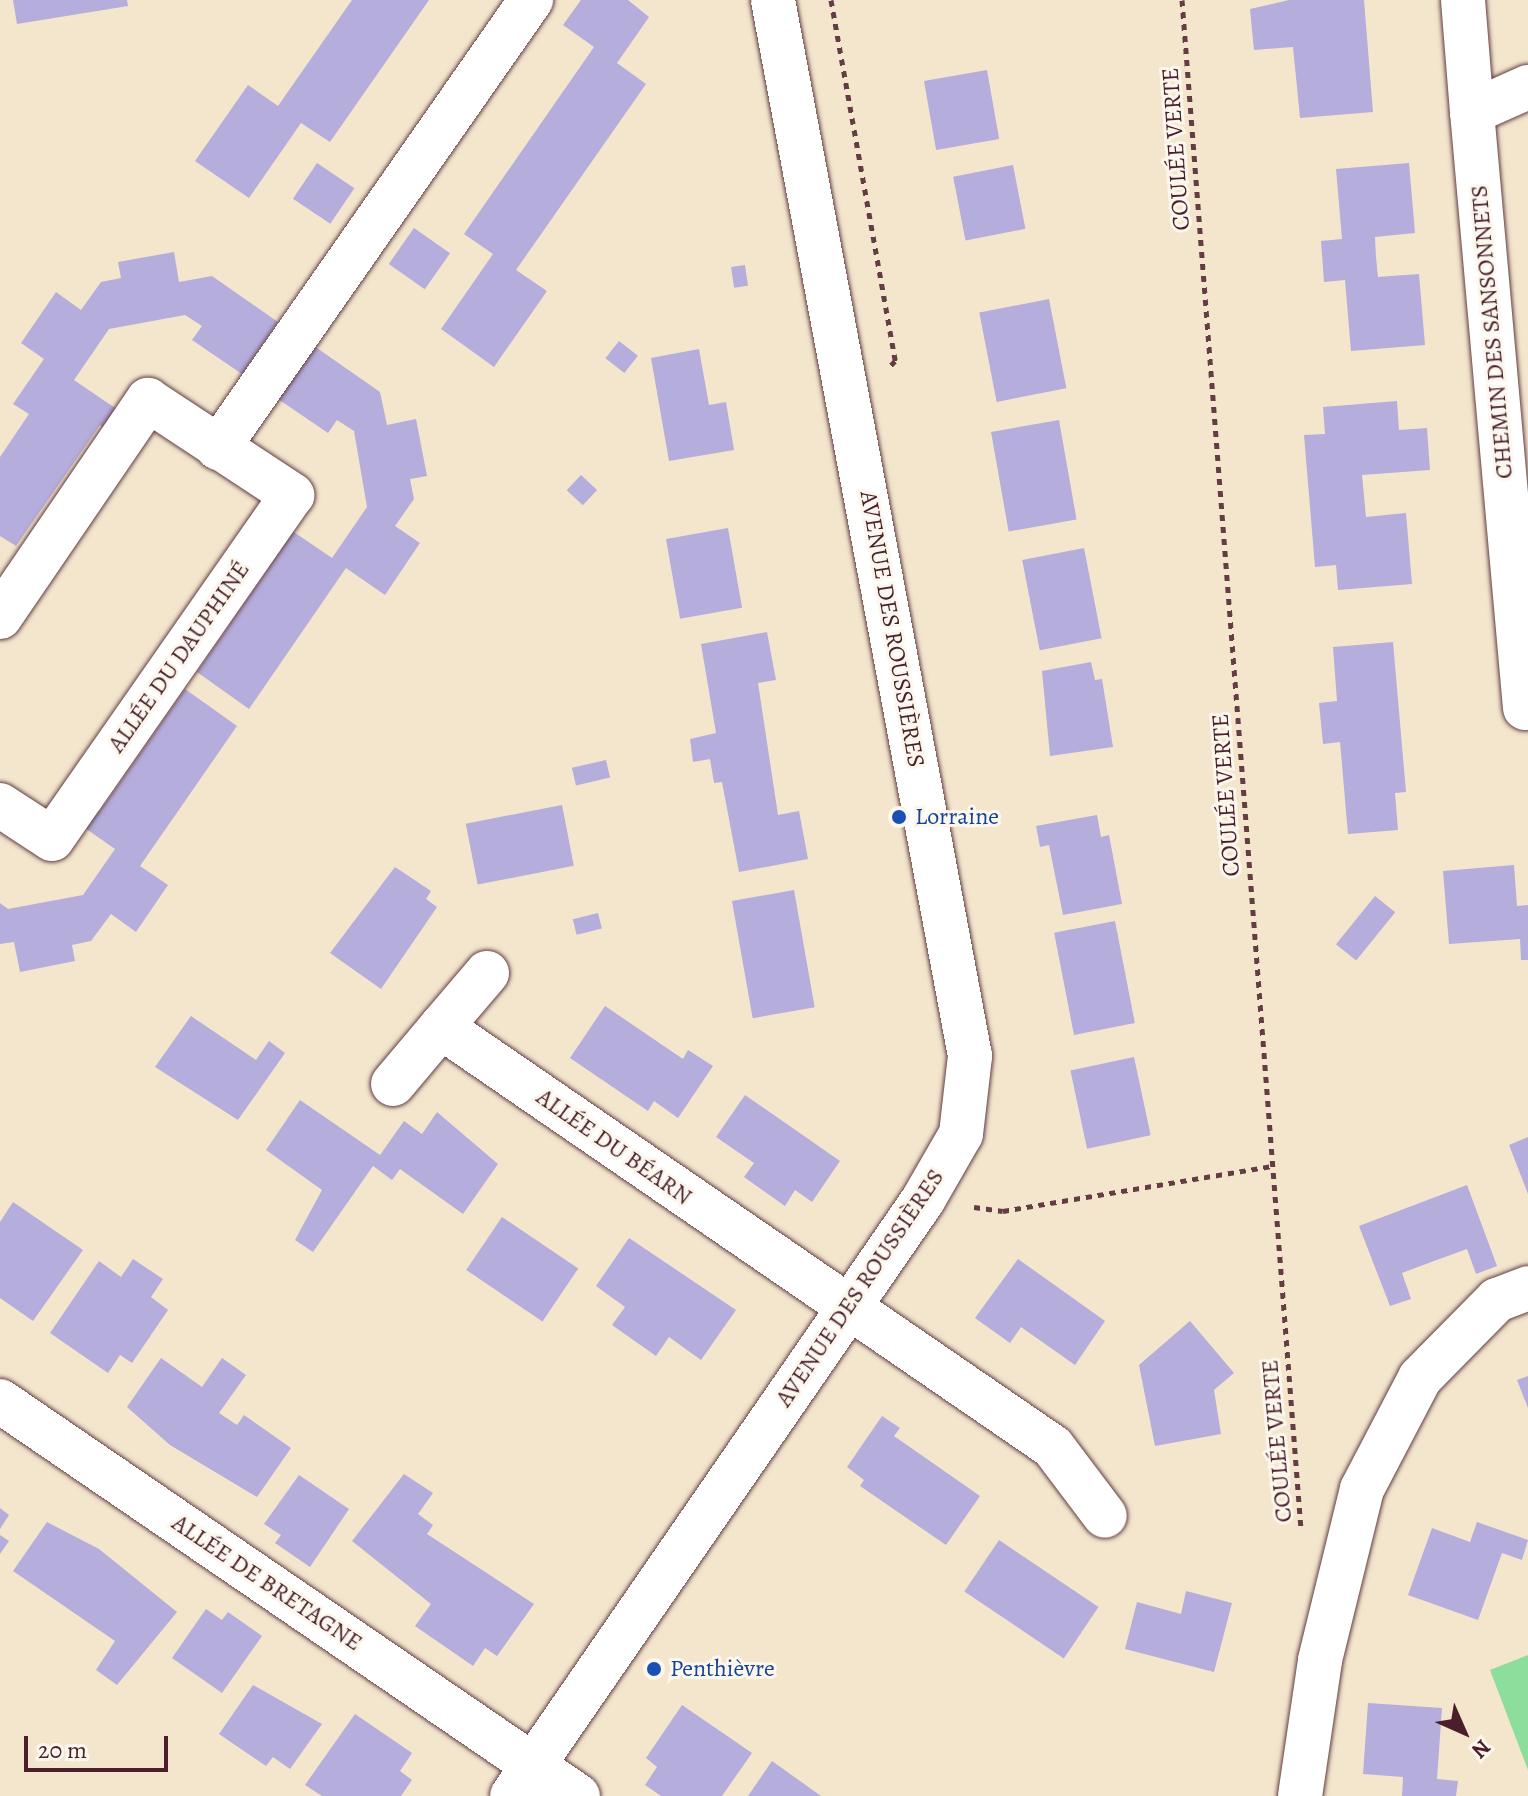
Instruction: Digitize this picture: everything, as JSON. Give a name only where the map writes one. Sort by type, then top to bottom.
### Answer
[{"type":"street","points":[[218,448],[531,0]]},
{"type":"street","name":"AVENUE DES ROUSSIÈRES","points":[[522,1781],[923,1200],[961,1134],[970,1056],[851,402],[773,0]]},
{"type":"street","name":"CHEMIN DES SANSONNETS","points":[[1463,0],[1525,708]]},
{"type":"street","points":[[1472,112],[1528,87]]},
{"type":"street","name":"ALLÉE DU DAUPHINÉ","points":[[0,617],[148,400],[292,495],[52,839],[0,805]]},
{"type":"street","points":[[393,1084],[487,973]]},
{"type":"street","name":"ALLÉE DU BÉARN","points":[[441,1027],[847,1310],[1053,1447],[1105,1516]]},
{"type":"street","points":[[1300,1796],[1343,1568],[1362,1489],[1420,1378],[1497,1300],[1528,1288]]},
{"type":"street","name":"ALLÉE DE BRETAGNE","points":[[0,1401],[522,1781],[578,1796]]},
{"type":"path","points":[[831,0],[895,361],[851,402]]},
{"type":"path","name":"COULÉE VERTE","points":[[1182,0],[1302,1532],[1343,1568]]},
{"type":"path","points":[[923,1200],[1003,1211],[1273,1166]]},
{"type":"green space","points":[[1528,1655],[1528,1770],[1490,1670]]},
{"type":"building","points":[[13,0],[127,0],[128,6],[17,24]]},
{"type":"building","points":[[352,0],[429,0],[330,142],[301,123],[249,198],[195,161],[248,85],[278,106]]},
{"type":"building","points":[[581,0],[628,0],[649,17],[617,63],[646,84],[516,270],[547,291],[494,367],[441,329],[493,254],[464,234],[594,47],[563,25]]},
{"type":"building","points":[[1289,0],[1364,0],[1373,112],[1300,118],[1293,47],[1254,50],[1250,9]]},
{"type":"building","points":[[987,70],[999,139],[936,150],[924,81]]},
{"type":"building","points":[[317,163],[354,188],[330,224],[293,199]]},
{"type":"building","points":[[1409,163],[1415,233],[1375,237],[1376,257],[1378,277],[1419,274],[1425,345],[1351,351],[1345,280],[1324,282],[1321,241],[1342,239],[1336,169]]},
{"type":"building","points":[[1013,165],[1025,229],[966,240],[953,177]]},
{"type":"building","points":[[414,228],[450,253],[425,289],[389,264]]},
{"type":"building","points":[[174,252],[179,282],[212,276],[278,322],[242,374],[192,340],[202,326],[185,315],[109,329],[74,380],[118,410],[105,429],[100,425],[16,546],[0,536],[0,457],[29,414],[13,404],[44,359],[21,343],[56,292],[81,310],[101,282],[121,278],[118,262]]},
{"type":"building","points":[[745,265],[748,286],[734,288],[731,267]]},
{"type":"building","points":[[1049,299],[1066,388],[997,402],[979,313]]},
{"type":"building","points":[[619,341],[638,356],[624,373],[605,358]]},
{"type":"building","points":[[314,346],[380,392],[387,425],[416,419],[427,476],[410,479],[414,499],[395,526],[420,543],[385,595],[346,568],[249,709],[197,672],[281,550],[276,547],[288,528],[332,558],[367,507],[354,431],[337,420],[328,433],[278,399]]},
{"type":"building","points":[[699,349],[709,405],[726,402],[734,450],[669,461],[651,358]]},
{"type":"building","points":[[1397,401],[1399,430],[1427,428],[1430,470],[1362,475],[1366,517],[1406,513],[1412,584],[1338,590],[1336,565],[1315,567],[1304,435],[1325,434],[1323,407]]},
{"type":"building","points":[[1059,420],[1077,519],[1009,531],[991,432]]},
{"type":"building","points":[[581,475],[597,490],[583,505],[567,490]]},
{"type":"building","points":[[728,528],[742,608],[680,619],[666,539]]},
{"type":"building","points":[[1084,548],[1102,638],[1040,650],[1022,560]]},
{"type":"building","points":[[767,632],[776,680],[758,683],[778,815],[799,811],[808,859],[739,872],[722,782],[714,783],[710,759],[693,762],[690,739],[716,733],[701,644]]},
{"type":"building","points":[[1393,642],[1406,792],[1395,793],[1398,830],[1348,834],[1340,742],[1323,744],[1319,703],[1337,701],[1333,647]]},
{"type":"building","points":[[1091,662],[1095,680],[1102,679],[1113,747],[1050,756],[1042,671]]},
{"type":"building","points":[[185,689],[237,726],[140,866],[168,885],[136,932],[111,914],[91,941],[72,945],[75,961],[20,972],[14,942],[0,944],[0,903],[8,909],[83,895],[115,849],[82,826],[95,807],[100,811]]},
{"type":"building","points":[[606,760],[610,778],[576,785],[572,768]]},
{"type":"building","points":[[562,805],[574,866],[478,885],[466,824]]},
{"type":"building","points":[[1097,815],[1101,837],[1109,835],[1122,904],[1063,915],[1049,845],[1040,847],[1036,826]]},
{"type":"building","points":[[1514,865],[1517,906],[1528,905],[1528,960],[1521,960],[1520,939],[1449,944],[1443,871]]},
{"type":"building","points":[[395,867],[431,891],[426,899],[437,907],[381,989],[330,953]]},
{"type":"building","points":[[794,890],[815,1007],[753,1018],[732,901]]},
{"type":"building","points":[[1375,896],[1395,912],[1356,961],[1336,944]]},
{"type":"building","points":[[598,913],[602,929],[577,935],[573,919]]},
{"type":"building","points":[[1115,921],[1135,1023],[1074,1035],[1054,933]]},
{"type":"building","points":[[605,1006],[683,1059],[688,1050],[713,1066],[678,1118],[654,1101],[648,1111],[570,1058]]},
{"type":"building","points":[[191,1016],[256,1060],[269,1041],[285,1053],[238,1120],[155,1067]]},
{"type":"building","points":[[1134,1057],[1151,1135],[1087,1149],[1070,1071]]},
{"type":"building","points":[[745,1095],[840,1161],[812,1202],[795,1190],[785,1206],[744,1177],[754,1163],[716,1137]]},
{"type":"building","points":[[300,1100],[380,1155],[404,1121],[422,1134],[437,1112],[498,1164],[463,1214],[400,1169],[392,1180],[373,1166],[313,1252],[295,1240],[322,1190],[266,1150]]},
{"type":"building","points":[[1528,1137],[1528,1194],[1509,1145]]},
{"type":"building","points":[[1467,1185],[1497,1266],[1476,1274],[1467,1249],[1434,1261],[1402,1273],[1411,1299],[1390,1306],[1359,1226]]},
{"type":"building","points":[[13,1202],[83,1250],[33,1321],[0,1298],[0,1222]]},
{"type":"building","points":[[502,1217],[578,1268],[542,1322],[466,1270]]},
{"type":"building","points":[[629,1238],[736,1310],[701,1360],[669,1337],[656,1356],[612,1325],[625,1307],[596,1286]]},
{"type":"building","points":[[133,1259],[163,1279],[151,1297],[168,1310],[132,1363],[120,1355],[108,1373],[50,1333],[99,1261],[121,1277]]},
{"type":"building","points":[[1018,1259],[1105,1321],[1075,1365],[1021,1327],[1010,1343],[975,1318]]},
{"type":"building","points":[[1190,1321],[1234,1373],[1214,1390],[1221,1434],[1155,1446],[1139,1365]]},
{"type":"building","points":[[161,1358],[202,1387],[222,1358],[246,1375],[219,1413],[237,1425],[244,1415],[291,1448],[257,1497],[170,1445],[127,1407]]},
{"type":"building","points":[[1528,1376],[1528,1408],[1517,1380]]},
{"type":"building","points":[[882,1416],[900,1428],[894,1436],[980,1496],[946,1545],[860,1486],[864,1480],[847,1467]]},
{"type":"building","points":[[404,1474],[433,1493],[418,1514],[433,1525],[427,1534],[534,1604],[497,1656],[485,1648],[473,1666],[415,1626],[431,1604],[352,1541]]},
{"type":"building","points":[[299,1475],[349,1509],[310,1567],[275,1543],[281,1535],[264,1524]]},
{"type":"building","points":[[0,1508],[9,1515],[0,1529]]},
{"type":"building","points":[[47,1522],[99,1549],[177,1612],[117,1685],[96,1670],[115,1641],[13,1571]]},
{"type":"building","points":[[1477,1522],[1528,1540],[1522,1560],[1502,1553],[1478,1620],[1408,1595],[1432,1528],[1470,1542]]},
{"type":"building","points":[[0,1535],[9,1541],[0,1554]]},
{"type":"building","points":[[999,1540],[1098,1607],[1064,1659],[964,1591]]},
{"type":"building","points":[[1186,1591],[1232,1603],[1214,1672],[1125,1649],[1137,1602],[1181,1614]]},
{"type":"building","points":[[206,1609],[222,1620],[228,1612],[262,1636],[222,1693],[172,1658]]},
{"type":"building","points":[[253,1685],[322,1724],[290,1769],[273,1757],[266,1766],[219,1734]]},
{"type":"building","points":[[1368,1703],[1442,1708],[1437,1779],[1458,1781],[1456,1796],[1402,1796],[1403,1777],[1363,1774]]},
{"type":"building","points":[[682,1705],[752,1753],[722,1796],[661,1796],[645,1785],[657,1767],[646,1758]]},
{"type":"building","points":[[355,1714],[412,1753],[400,1771],[412,1780],[401,1796],[322,1796],[305,1785]]},
{"type":"building","points":[[772,1761],[821,1796],[748,1796]]},
{"type":"place","name":"Lorraine","points":[[899,817]]},
{"type":"place","name":"Penthièvre","points":[[654,1669]]}]
